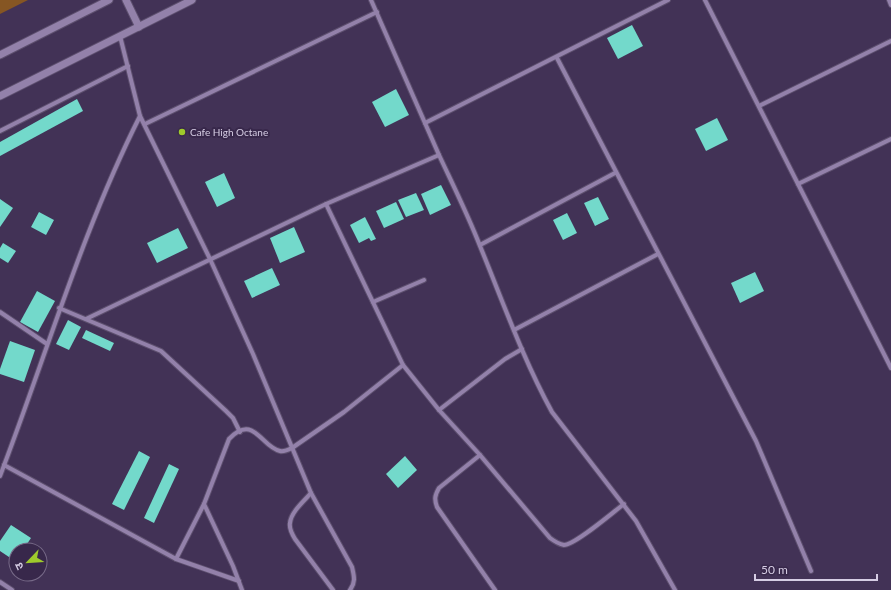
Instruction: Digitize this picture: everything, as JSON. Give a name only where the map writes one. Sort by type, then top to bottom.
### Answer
[{"type":"street","points":[[0,55],[109,0]]},
{"type":"street","points":[[126,0],[139,27]]},
{"type":"street","points":[[0,96],[192,0]]},
{"type":"street","points":[[371,0],[480,245],[522,349],[552,412],[636,521],[675,590]]},
{"type":"street","points":[[425,123],[557,58],[668,0]]},
{"type":"street","points":[[705,0],[891,368]]},
{"type":"street","points":[[889,0],[891,5]]},
{"type":"street","points":[[145,124],[376,12]]},
{"type":"street","points":[[120,36],[140,116],[210,259],[253,354],[312,493],[352,567],[355,577],[354,586],[350,590]]},
{"type":"street","points":[[759,106],[891,41]]},
{"type":"street","points":[[557,58],[756,441],[810,571]]},
{"type":"street","points":[[0,131],[128,66]]},
{"type":"street","points":[[0,476],[26,409],[60,308],[118,162],[140,116]]},
{"type":"street","points":[[798,184],[891,139]]},
{"type":"street","points":[[86,319],[326,204],[439,155]]},
{"type":"street","points":[[480,245],[616,173]]},
{"type":"street","points":[[326,204],[403,365],[439,410],[550,538],[558,544],[565,545],[575,541],[624,504]]},
{"type":"street","points":[[514,330],[658,254]]},
{"type":"street","points":[[373,302],[424,280]]},
{"type":"street","points":[[60,308],[161,351],[233,418],[240,432]]},
{"type":"street","points":[[0,312],[47,344]]},
{"type":"street","points":[[439,410],[505,359],[522,349]]},
{"type":"street","points":[[176,559],[204,504],[229,439],[233,435],[249,430],[254,432],[278,451],[284,451],[292,448],[344,412],[403,365]]},
{"type":"street","points":[[480,456],[439,488],[435,494],[435,500],[437,507],[495,590]]},
{"type":"street","points":[[4,465],[176,559],[239,580]]},
{"type":"street","points":[[312,493],[294,513],[290,523],[291,530],[294,539],[333,590]]},
{"type":"street","points":[[204,504],[239,580],[242,590]]},
{"type":"street","points":[[0,582],[12,590]]},
{"type":"shaded area","points":[[0,0],[28,0],[0,14]]},
{"type":"building","points":[[632,25],[643,46],[618,59],[607,38]]},
{"type":"building","points":[[396,89],[409,115],[385,127],[372,102]]},
{"type":"building","points":[[77,99],[83,111],[0,156],[0,142]]},
{"type":"building","points":[[717,118],[728,140],[706,151],[695,129]]},
{"type":"building","points":[[224,173],[235,198],[217,207],[205,182]]},
{"type":"building","points":[[441,185],[451,205],[430,215],[421,194]]},
{"type":"building","points":[[416,193],[424,210],[406,217],[398,200]]},
{"type":"building","points":[[598,197],[609,219],[595,226],[584,203]]},
{"type":"building","points":[[0,199],[13,208],[0,227]]},
{"type":"building","points":[[396,202],[404,219],[384,228],[376,211]]},
{"type":"building","points":[[39,212],[54,220],[46,235],[31,227]]},
{"type":"building","points":[[567,213],[577,233],[563,240],[553,220]]},
{"type":"building","points":[[365,217],[376,239],[371,241],[369,238],[359,243],[350,225]]},
{"type":"building","points":[[294,227],[305,252],[280,263],[270,238]]},
{"type":"building","points":[[178,228],[188,248],[157,263],[147,243]]},
{"type":"building","points":[[3,243],[16,251],[8,263],[0,258],[0,248]]},
{"type":"building","points":[[272,268],[280,285],[252,298],[244,281]]},
{"type":"building","points":[[755,272],[764,291],[740,303],[731,283]]},
{"type":"building","points":[[37,291],[55,301],[38,332],[20,322]]},
{"type":"building","points":[[68,320],[81,327],[69,350],[56,344]]},
{"type":"building","points":[[86,330],[114,343],[110,351],[82,338]]},
{"type":"building","points":[[10,341],[35,350],[24,382],[0,374],[0,369]]},
{"type":"building","points":[[139,451],[150,457],[124,510],[112,504]]},
{"type":"building","points":[[405,456],[417,470],[398,488],[386,474]]},
{"type":"building","points":[[169,464],[179,469],[154,523],[144,518]]},
{"type":"building","points":[[11,525],[31,538],[28,542],[8,542],[8,556],[0,551],[0,541]]},
{"type":"place","name":"Cafe High Octane","points":[[182,132]]}]
